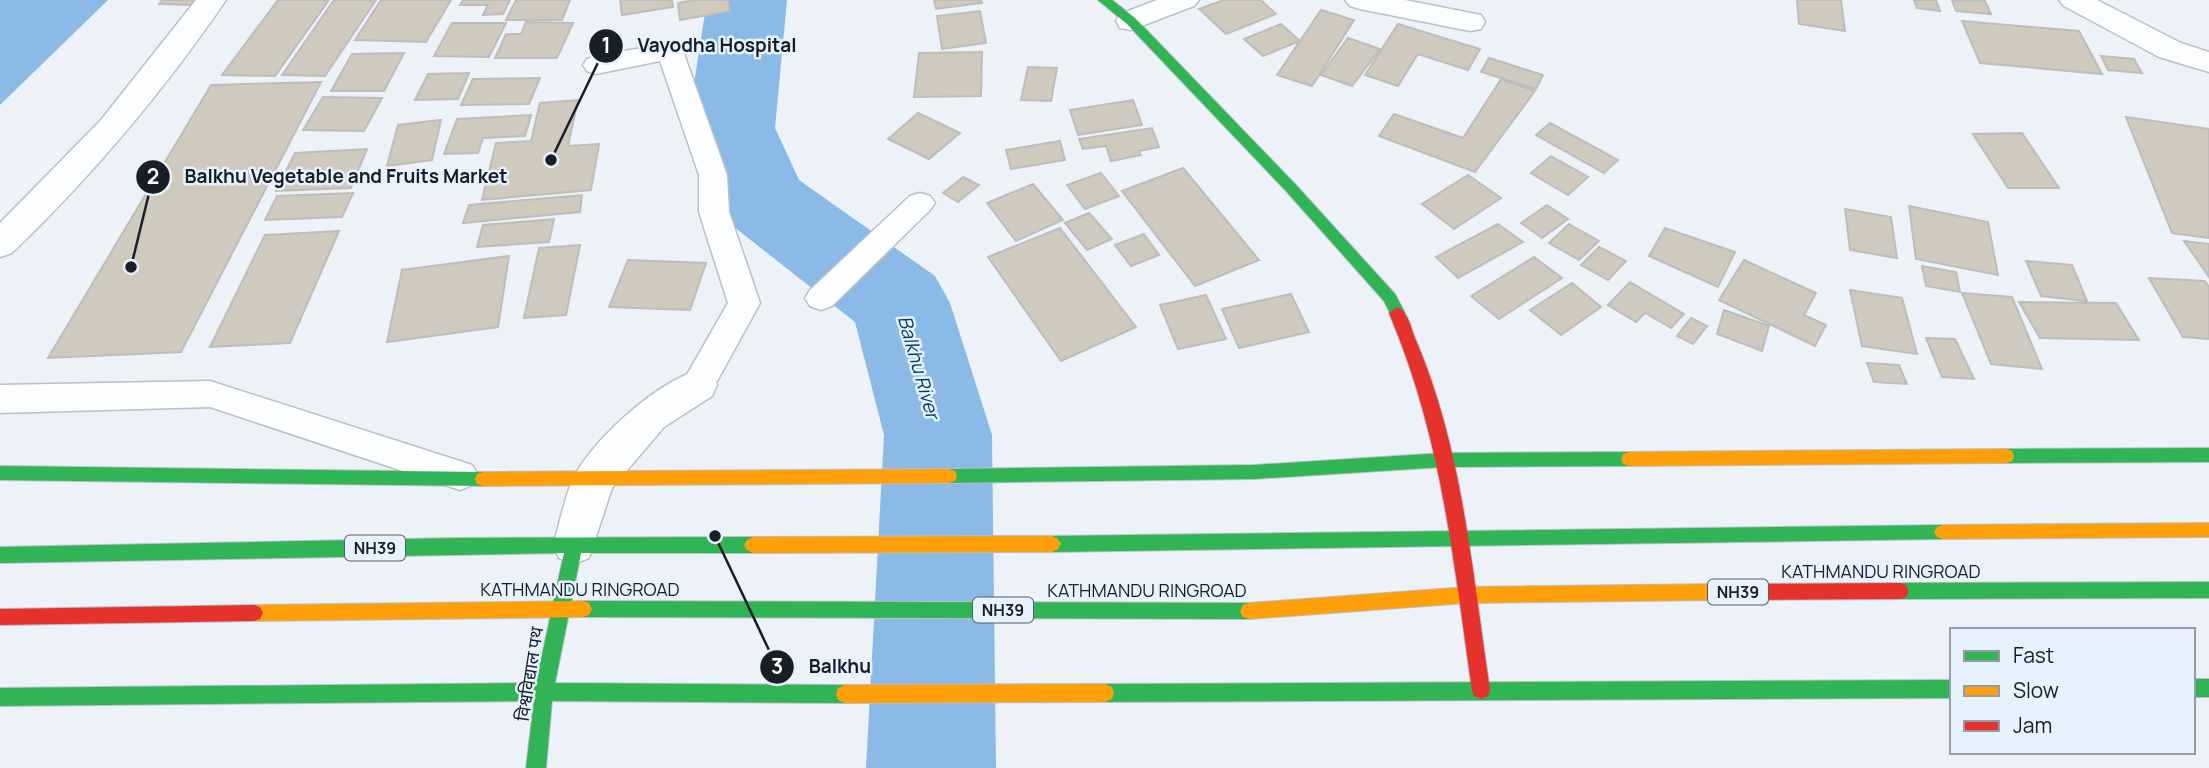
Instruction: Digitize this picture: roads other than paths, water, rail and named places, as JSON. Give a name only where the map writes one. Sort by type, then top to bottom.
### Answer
[{"type":"main road","points":[[1104,0],[1130,22],[1291,188],[1390,298],[1418,357],[1439,427],[1459,537],[1481,690]]},
{"type":"main road","points":[[0,473],[594,480],[1254,472],[1444,460],[2209,455]]},
{"type":"main road","name":"NH39","points":[[0,555],[574,545],[1261,543],[1459,537],[2209,530]]},
{"type":"main road","name":"विश्वविद्याल पथ","points":[[536,768],[544,692],[574,545]]},
{"type":"main road","name":"KATHMANDU RINGROAD","points":[[0,617],[560,609],[1268,611],[1467,595],[2209,590]]},
{"type":"main road","points":[[0,697],[544,692],[727,695],[1950,690]]},
{"type":"street","points":[[0,244],[65,183],[170,59],[211,0]]},
{"type":"street","points":[[1130,22],[1184,0]]},
{"type":"street","points":[[1360,0],[1470,22]]},
{"type":"street","points":[[2074,0],[2170,50],[2209,62]]},
{"type":"street","points":[[574,545],[594,480],[650,416],[698,385]]},
{"type":"lane","points":[[596,65],[670,51],[705,148],[713,175],[714,212],[744,303],[698,385]]},
{"type":"lane","points":[[821,298],[920,203]]},
{"type":"lane","points":[[0,400],[210,394],[476,480]]},
{"type":"water","points":[[0,0],[108,0],[0,105]]},
{"type":"waterway","name":"Balkhu River","points":[[747,0],[731,128],[762,200],[900,303],[938,435],[931,768]]},
{"type":"place","name":"Vayodha Hospital","points":[[551,160]]},
{"type":"place","name":"Balkhu Vegetable and Fruits Market","points":[[131,267]]},
{"type":"place","name":"Balkhu","points":[[715,536]]}]
